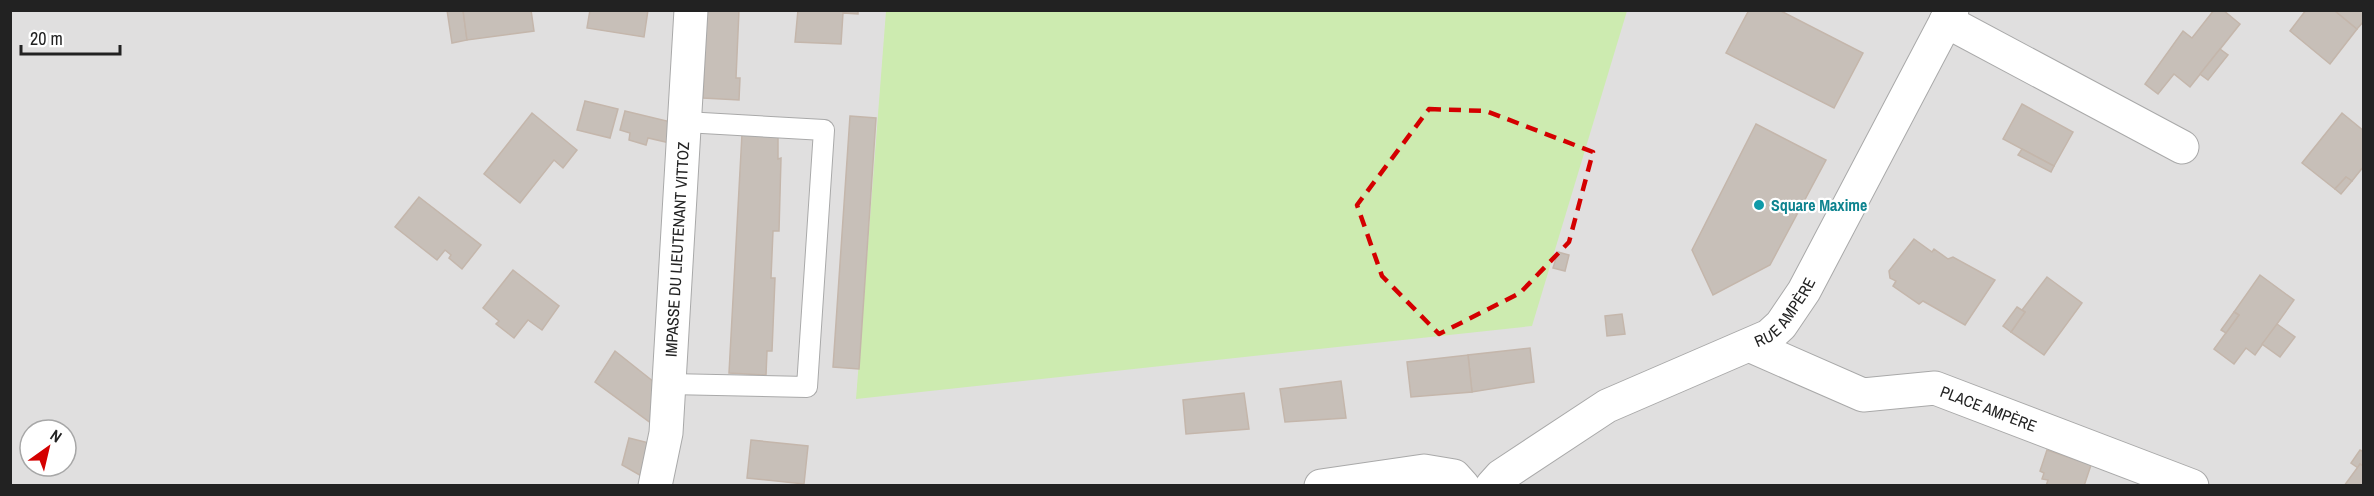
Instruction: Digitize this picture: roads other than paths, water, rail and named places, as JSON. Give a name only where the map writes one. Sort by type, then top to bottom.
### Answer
[{"type":"street","name":"IMPASSE DU LIEUTENANT VITTOZ","points":[[655,486],[666,433],[691,10]]},
{"type":"street","points":[[1949,16],[2182,147]]},
{"type":"street","name":"RUE AMPÈRE","points":[[1492,486],[1502,476],[1608,406],[1751,346],[1781,325],[1804,291],[1949,16]]},
{"type":"street","name":"PLACE AMPÈRE","points":[[1751,346],[1863,395],[1935,388],[2192,486]]},
{"type":"street","points":[[1321,486],[1424,471],[1454,476],[1463,486]]},
{"type":"lane","points":[[669,384],[807,387],[824,130],[685,122]]},
{"type":"place","name":"Square Maxime","points":[[1759,205]]}]
